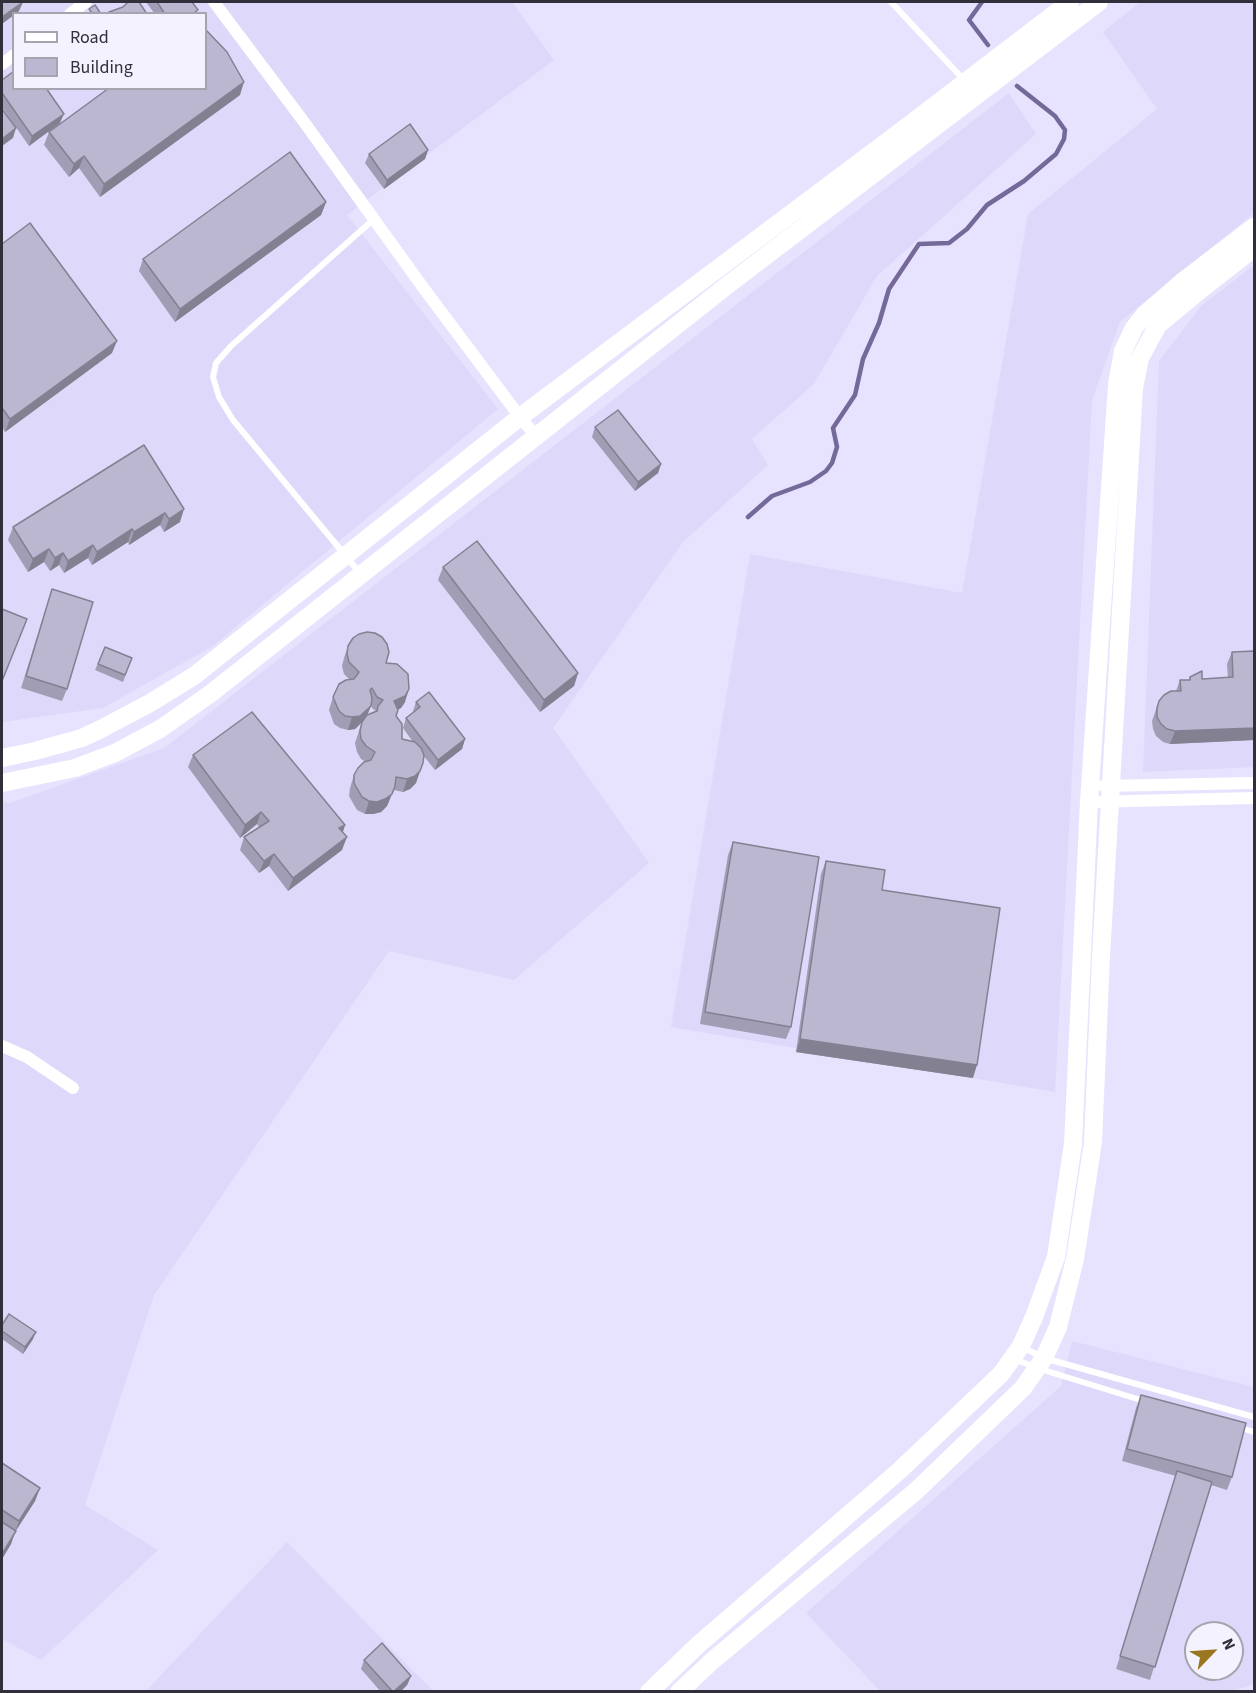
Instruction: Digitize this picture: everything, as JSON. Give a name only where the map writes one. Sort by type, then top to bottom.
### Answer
[{"type":"street","points":[[73,12],[86,2]]},
{"type":"street","points":[[214,2],[536,436]]},
{"type":"street","points":[[2,758],[35,752],[82,738],[150,703],[194,676],[520,417],[1070,2]]},
{"type":"street","points":[[2,783],[75,768],[115,753],[160,729],[210,694],[729,284],[1099,2]]},
{"type":"street","points":[[649,1692],[699,1644],[899,1471],[1001,1374],[1016,1352],[1056,1257],[1075,1117],[1089,794],[1117,384],[1123,351],[1134,328],[1145,314],[1182,282],[1254,227]]},
{"type":"street","points":[[679,1692],[712,1661],[916,1491],[1023,1388],[1040,1363],[1058,1327],[1075,1259],[1093,1142],[1110,794],[1134,388],[1140,358],[1158,325],[1254,248]]},
{"type":"street","points":[[1232,783],[1233,799]]},
{"type":"street","points":[[1110,794],[1254,783]]},
{"type":"street","points":[[1089,794],[1254,798]]},
{"type":"street","points":[[2,1046],[27,1057],[74,1088]]},
{"type":"street","points":[[1075,1117],[1094,1119]]},
{"type":"lane","points":[[891,2],[966,82]]},
{"type":"lane","points":[[360,574],[233,420],[219,397],[213,377],[216,363],[231,346],[374,219]]},
{"type":"lane","points":[[1016,1352],[1040,1363],[1254,1417]]},
{"type":"lane","points":[[1016,1352],[1040,1363],[1152,1403]]},
{"type":"lane","points":[[1232,1425],[1254,1432]]},
{"type":"shaded area","points":[[2,2],[512,2],[554,60],[347,215],[498,409],[213,646],[103,708],[2,722]]},
{"type":"shaded area","points":[[1140,2],[1254,2],[1254,213],[1120,322],[1092,400],[1055,1092],[671,1027],[750,554],[962,593],[1028,214],[1157,109],[1103,32]]},
{"type":"shaded area","points":[[1009,93],[1036,134],[877,276],[814,384],[752,439],[768,465],[683,542],[553,728],[649,863],[514,980],[389,951],[154,1295],[85,1505],[158,1550],[41,1660],[2,1639],[2,802],[10,803],[164,748]]},
{"type":"shaded area","points":[[1254,265],[1254,767],[1143,772],[1159,361],[1201,306]]},
{"type":"shaded area","points":[[1072,1341],[1254,1387],[1254,1684],[1229,1692],[880,1691],[806,1613],[1061,1386]]},
{"type":"shaded area","points":[[287,1542],[433,1691],[145,1692]]},
{"type":"building","points":[[2,2],[23,2],[2,17]]},
{"type":"building","points":[[128,2],[139,2],[146,12],[109,12],[123,7]]},
{"type":"building","points":[[157,2],[192,2],[198,10],[195,12],[164,12]]},
{"type":"building","points":[[95,5],[100,12],[91,12],[89,9]]},
{"type":"building","points":[[207,31],[227,52],[244,82],[104,184],[84,156],[74,164],[49,132],[106,90],[207,90]]},
{"type":"building","points":[[12,72],[12,90],[47,90],[64,114],[32,136],[2,93],[2,80]]},
{"type":"building","points":[[2,109],[16,128],[2,139]]},
{"type":"building","points":[[410,124],[428,150],[387,180],[369,154]]},
{"type":"building","points":[[290,152],[326,202],[180,309],[143,259]]},
{"type":"building","points":[[30,223],[117,341],[10,419],[2,408],[2,244]]},
{"type":"building","points":[[618,410],[661,464],[638,482],[595,427]]},
{"type":"building","points":[[144,445],[184,509],[169,519],[165,513],[134,532],[132,529],[97,552],[93,545],[68,561],[63,553],[55,558],[49,549],[33,559],[13,527]]},
{"type":"building","points":[[477,541],[578,673],[544,700],[443,567]]},
{"type":"building","points":[[52,589],[93,602],[67,689],[26,676]]},
{"type":"building","points":[[2,609],[27,619],[2,681]]},
{"type":"building","points":[[367,632],[382,637],[387,644],[389,652],[386,663],[397,664],[408,674],[409,689],[405,696],[394,701],[398,710],[396,716],[402,724],[402,739],[415,742],[424,755],[420,771],[415,776],[407,779],[396,777],[392,794],[377,802],[362,797],[354,783],[354,775],[364,762],[371,760],[375,752],[361,739],[362,722],[367,715],[377,711],[383,700],[377,697],[372,688],[370,690],[371,706],[360,716],[352,717],[345,716],[339,711],[333,697],[339,684],[354,679],[359,672],[349,662],[348,646],[353,638]]},
{"type":"building","points":[[105,647],[132,658],[125,675],[98,664]]},
{"type":"building","points":[[1254,651],[1254,728],[1175,731],[1161,724],[1157,717],[1159,701],[1171,691],[1181,691],[1180,680],[1190,680],[1190,677],[1202,671],[1202,679],[1233,677],[1232,652]]},
{"type":"building","points":[[429,692],[465,739],[438,760],[406,718],[420,707],[416,702]]},
{"type":"building","points":[[252,712],[345,825],[339,828],[347,837],[293,878],[274,854],[264,861],[244,837],[269,821],[261,812],[245,825],[193,755]]},
{"type":"building","points":[[733,842],[819,857],[791,1027],[705,1012]]},
{"type":"building","points":[[826,861],[885,870],[882,890],[1000,908],[977,1065],[800,1039]]},
{"type":"building","points":[[9,1314],[36,1332],[25,1347],[2,1331],[2,1325]]},
{"type":"building","points":[[1141,1395],[1246,1423],[1232,1477],[1127,1449]]},
{"type":"building","points":[[2,1463],[40,1488],[19,1521],[2,1510]]},
{"type":"building","points":[[1177,1471],[1212,1482],[1155,1667],[1120,1656]]},
{"type":"building","points":[[2,1522],[16,1531],[2,1554]]},
{"type":"building","points":[[382,1643],[411,1676],[393,1692],[364,1660]]},
{"type":"waterway","points":[[982,2],[969,20],[988,45]]},
{"type":"waterway","points":[[748,517],[772,496],[810,482],[826,471],[832,463],[837,447],[833,428],[855,395],[863,359],[879,323],[889,289],[919,244],[949,243],[967,229],[987,205],[1024,181],[1056,154],[1064,139],[1065,130],[1055,116],[1017,86]]}]
